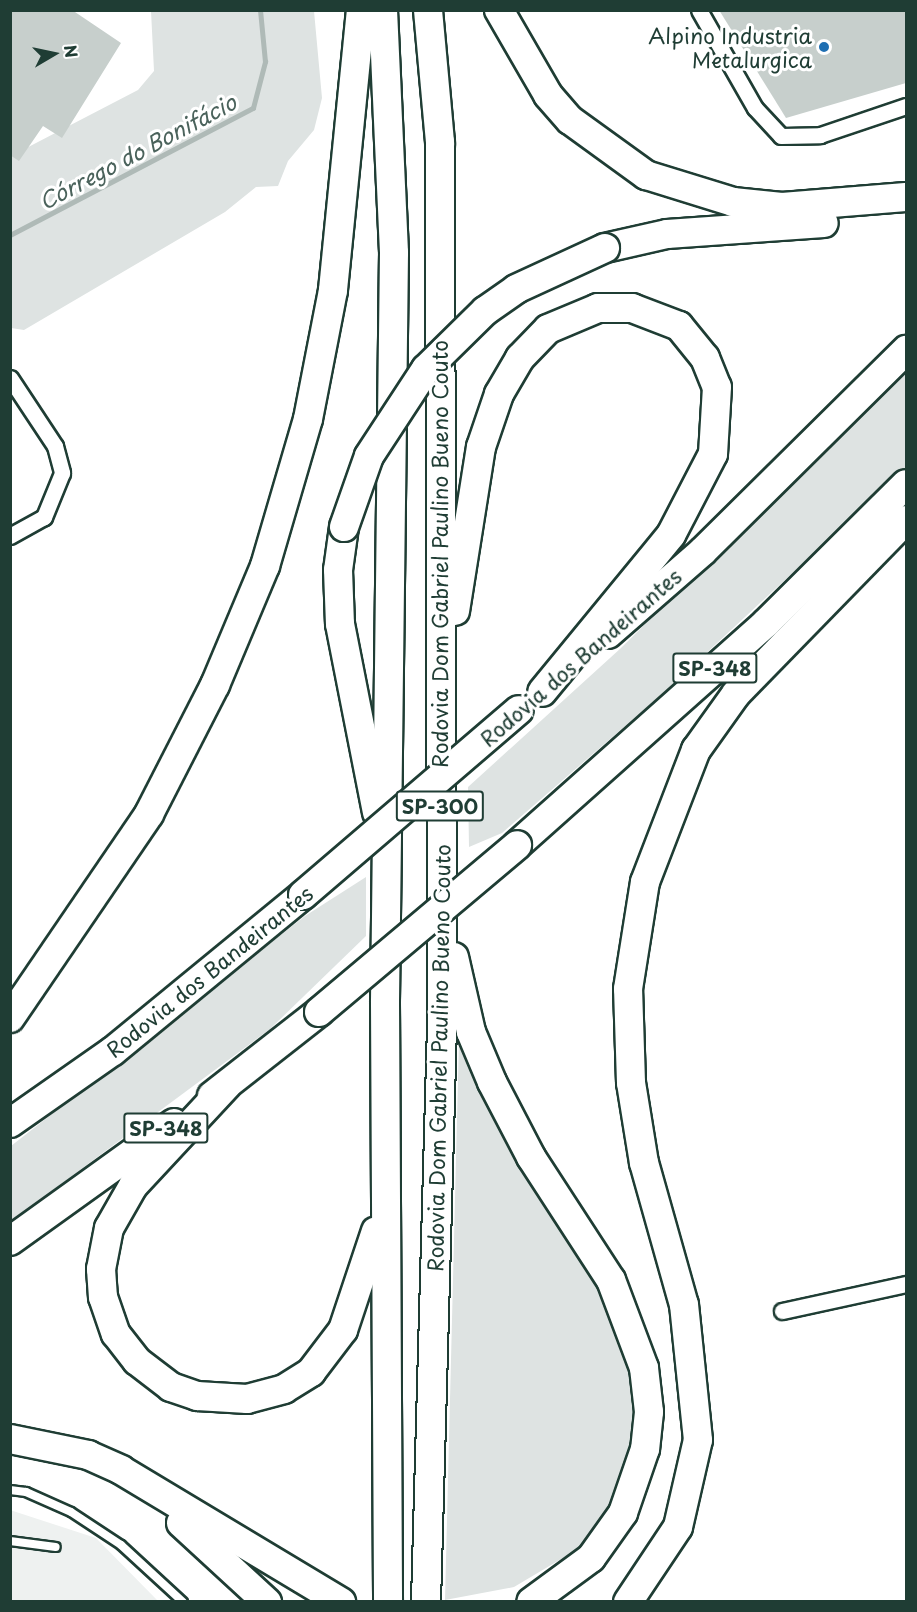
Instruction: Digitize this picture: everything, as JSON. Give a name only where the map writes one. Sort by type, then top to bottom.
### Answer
[{"type":"highway","points":[[10,1018],[68,941],[149,814],[215,685],[265,566],[308,419],[333,290],[361,10]]},
{"type":"highway","name":"SP-300","points":[[383,10],[394,253],[385,1197],[388,1602]]},
{"type":"highway","name":"Rodovia Dom Gabriel Paulino Bueno Couto","points":[[426,1602],[442,1027],[439,723],[440,142],[428,10]]},
{"type":"highway","points":[[499,10],[548,95],[570,120],[646,175],[733,202],[782,207],[906,199]]},
{"type":"highway","points":[[388,867],[340,624],[344,527],[369,456],[426,369],[486,311],[516,289],[605,248],[667,234],[851,220],[906,199]]},
{"type":"highway","points":[[439,723],[469,512],[481,447],[499,394],[520,358],[549,329],[581,312],[632,308],[679,326],[705,358],[717,387],[712,454],[671,535],[542,692]]},
{"type":"highway","name":"Rodovia dos Bandeirantes","points":[[10,1123],[113,1051],[303,895],[542,692],[703,551],[906,350]]},
{"type":"highway","name":"SP-348","points":[[10,1241],[227,1085],[320,1012],[517,845],[766,623],[906,484]]},
{"type":"highway","points":[[628,1602],[678,1527],[698,1440],[684,1305],[644,1163],[631,1083],[628,989],[645,882],[674,796],[696,750],[729,703],[906,520]]},
{"type":"highway","points":[[440,849],[457,975],[471,1032],[512,1124],[611,1280],[644,1368],[649,1412],[645,1449],[623,1513],[591,1558],[531,1602]]},
{"type":"highway","points":[[227,1085],[133,1186],[118,1207],[103,1250],[101,1282],[109,1318],[125,1348],[152,1374],[171,1387],[222,1400],[273,1394],[311,1372],[343,1330],[385,1197]]},
{"type":"highway","points":[[10,1439],[45,1443],[88,1455],[168,1494],[331,1597]]},
{"type":"highway","points":[[45,1443],[166,1510],[267,1602]]},
{"type":"street","points":[[699,10],[755,108],[780,136],[820,135],[906,106]]},
{"type":"street","points":[[10,378],[55,446],[62,473],[44,517],[10,536]]},
{"type":"street","points":[[782,1311],[906,1284]]},
{"type":"lane","points":[[10,1490],[26,1492],[71,1512],[155,1573],[183,1602]]},
{"type":"lane","points":[[10,1541],[56,1547]]},
{"type":"shaded area","points":[[151,11],[314,11],[322,98],[314,130],[288,161],[278,186],[256,187],[225,212],[24,330],[11,328],[11,156],[138,90],[154,71]]},
{"type":"shaded area","points":[[906,365],[906,467],[671,686],[502,833],[469,847],[468,787],[621,648]]},
{"type":"shaded area","points":[[366,877],[366,936],[270,1029],[11,1221],[11,1146],[305,916]]},
{"type":"shaded area","points":[[460,999],[638,1355],[633,1478],[583,1546],[514,1587],[445,1600]]},
{"type":"shaded area","points":[[10,1510],[96,1538],[158,1601],[11,1601]]},
{"type":"building","points":[[10,10],[72,10],[121,43],[62,138],[43,126],[19,161],[10,155]]},
{"type":"building","name":"Alpino Industria Metalurgica","points":[[719,10],[906,10],[906,83],[786,118]]},
{"type":"waterway","name":"Córrego do Bonifácio","points":[[10,235],[253,108],[265,62],[260,10]]},
{"type":"place","name":"Alpino Industria Metalurgica","points":[[824,47]]}]
